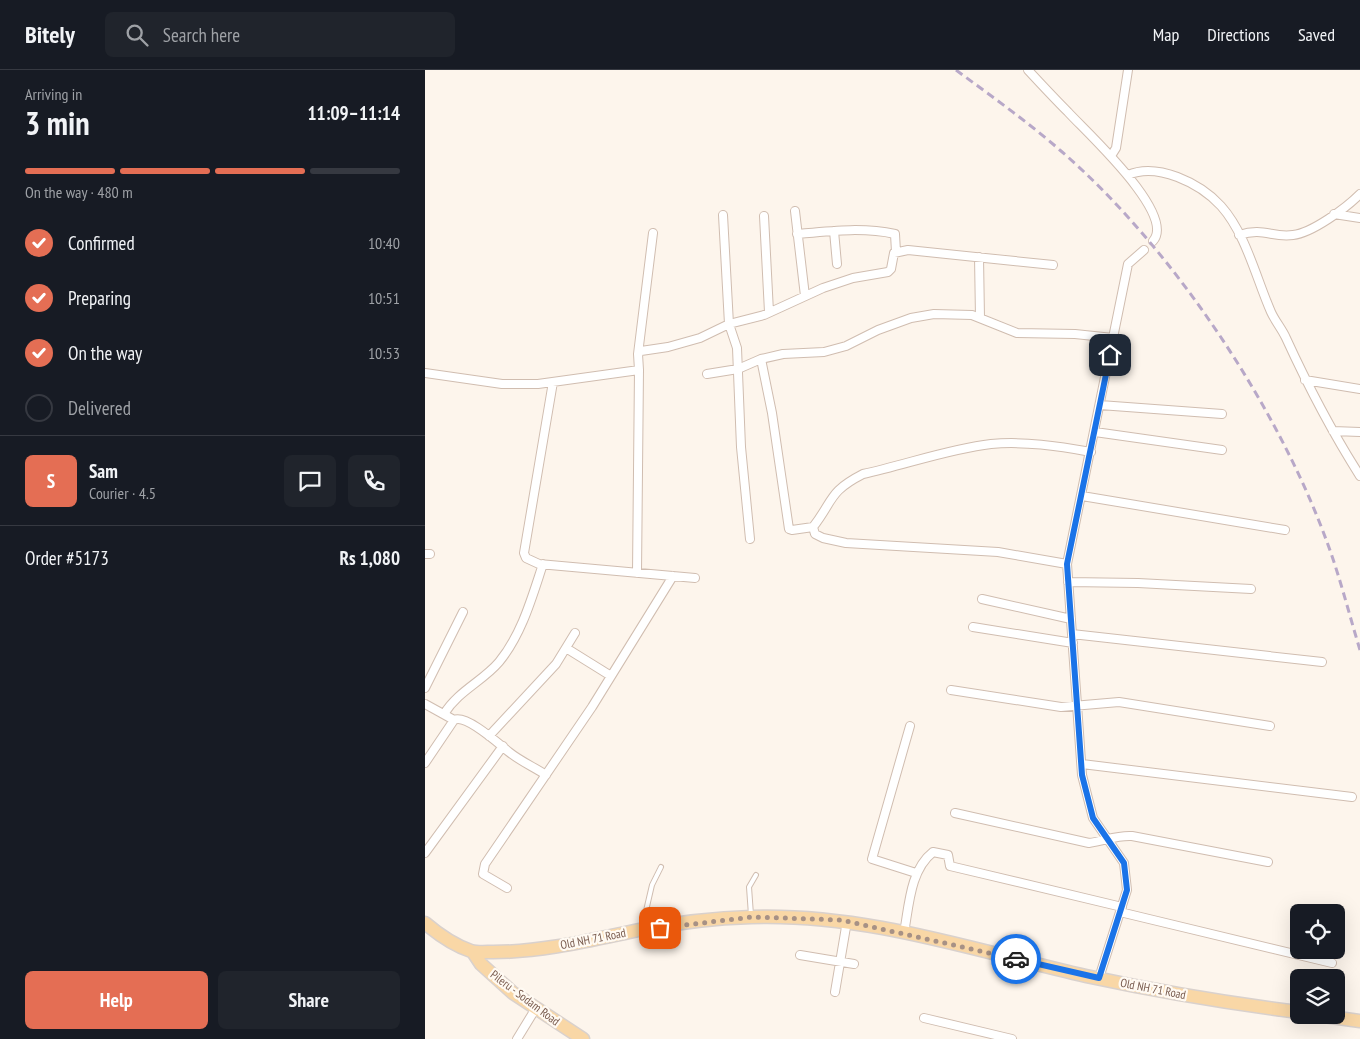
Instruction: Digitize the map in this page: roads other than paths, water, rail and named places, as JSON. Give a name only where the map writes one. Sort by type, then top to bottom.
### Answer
[{"type":"main road","name":"Old NH 71 Road","points":[[425,923],[445,940],[473,952],[508,952],[570,945],[642,930],[752,917],[847,921],[1099,978],[1190,996],[1290,1011]]},
{"type":"main road","name":"Pileru - Sodam Road","points":[[473,952],[481,964],[513,992],[583,1039]]},
{"type":"main road","points":[[1345,1019],[1360,1021]]},
{"type":"street","points":[[1028,70],[1128,175],[1154,217],[1157,231],[1153,241]]},
{"type":"street","points":[[1111,156],[1116,148],[1128,70]]},
{"type":"street","points":[[1128,175],[1135,172],[1160,172],[1179,178],[1203,190],[1221,206],[1239,235],[1272,313],[1286,337],[1305,380],[1360,476]]},
{"type":"street","points":[[1239,235],[1253,230],[1293,236],[1313,228],[1360,194]]},
{"type":"street","points":[[795,210],[805,296]]},
{"type":"street","points":[[1334,214],[1360,218]]},
{"type":"street","points":[[723,215],[729,324],[737,348],[741,447],[750,539]]},
{"type":"street","points":[[764,216],[769,312]]},
{"type":"street","points":[[638,354],[641,351],[668,347],[700,338],[729,324],[769,312],[853,278],[888,272],[891,269],[892,257],[896,252],[895,234],[851,230],[797,234]]},
{"type":"street","points":[[834,231],[837,264]]},
{"type":"street","points":[[637,573],[638,354],[653,233]]},
{"type":"street","points":[[896,252],[908,250],[1053,265]]},
{"type":"street","points":[[1099,978],[1127,890],[1124,863],[1093,818],[1081,764],[1067,564],[1128,264],[1143,250]]},
{"type":"street","points":[[979,257],[980,318]]},
{"type":"street","points":[[707,374],[738,369],[783,354],[824,352],[846,346],[878,330],[919,317],[953,313],[980,318],[1017,333],[1075,334],[1113,338]]},
{"type":"street","points":[[761,360],[772,412],[789,528],[813,526]]},
{"type":"street","points":[[425,373],[503,384],[553,382],[639,370]]},
{"type":"street","points":[[1305,380],[1360,388]]},
{"type":"street","points":[[553,382],[523,553],[526,558],[543,564],[695,578]]},
{"type":"street","points":[[1100,405],[1222,414]]},
{"type":"street","points":[[1333,431],[1360,432]]},
{"type":"street","points":[[1095,432],[1222,450]]},
{"type":"street","points":[[1067,564],[998,552],[846,544],[815,534],[813,526],[835,492],[847,482],[863,474],[991,444],[1014,443],[1063,447],[1091,452]]},
{"type":"street","points":[[1081,496],[1285,530]]},
{"type":"street","points":[[444,714],[456,698],[499,662],[515,638],[531,600],[543,564]]},
{"type":"street","points":[[507,888],[483,874],[485,864],[611,676],[673,576]]},
{"type":"street","points":[[1068,582],[1138,583],[1251,589]]},
{"type":"street","points":[[981,599],[1071,619]]},
{"type":"street","points":[[425,688],[463,612]]},
{"type":"street","points":[[973,627],[1073,643]]},
{"type":"street","points":[[489,736],[556,664],[575,634]]},
{"type":"street","points":[[1072,634],[1322,662]]},
{"type":"street","points":[[567,648],[611,676]]},
{"type":"street","points":[[951,690],[1061,707],[1119,702],[1270,726]]},
{"type":"street","points":[[425,704],[454,720],[463,719],[546,775]]},
{"type":"street","points":[[425,763],[454,720]]},
{"type":"street","points":[[910,726],[872,859],[916,873]]},
{"type":"street","points":[[425,853],[503,746]]},
{"type":"street","points":[[1081,764],[1352,797]]},
{"type":"street","points":[[955,813],[1089,843],[1116,835],[1132,836],[1268,862]]},
{"type":"street","points":[[904,933],[916,873],[925,858],[933,852],[943,852],[948,855],[950,866],[1332,963]]},
{"type":"street","points":[[835,992],[847,921]]},
{"type":"street","points":[[800,955],[854,964]]},
{"type":"street","points":[[517,1039],[536,1008]]},
{"type":"street","points":[[924,1018],[1012,1039]]},
{"type":"lane","points":[[642,930],[652,884],[661,867]]},
{"type":"lane","points":[[752,917],[749,887],[756,875]]},
{"type":"railway","points":[[956,70],[1048,140],[1102,189],[1142,233],[1180,280],[1217,331],[1250,383],[1280,436],[1306,490],[1332,555],[1360,650]]}]
